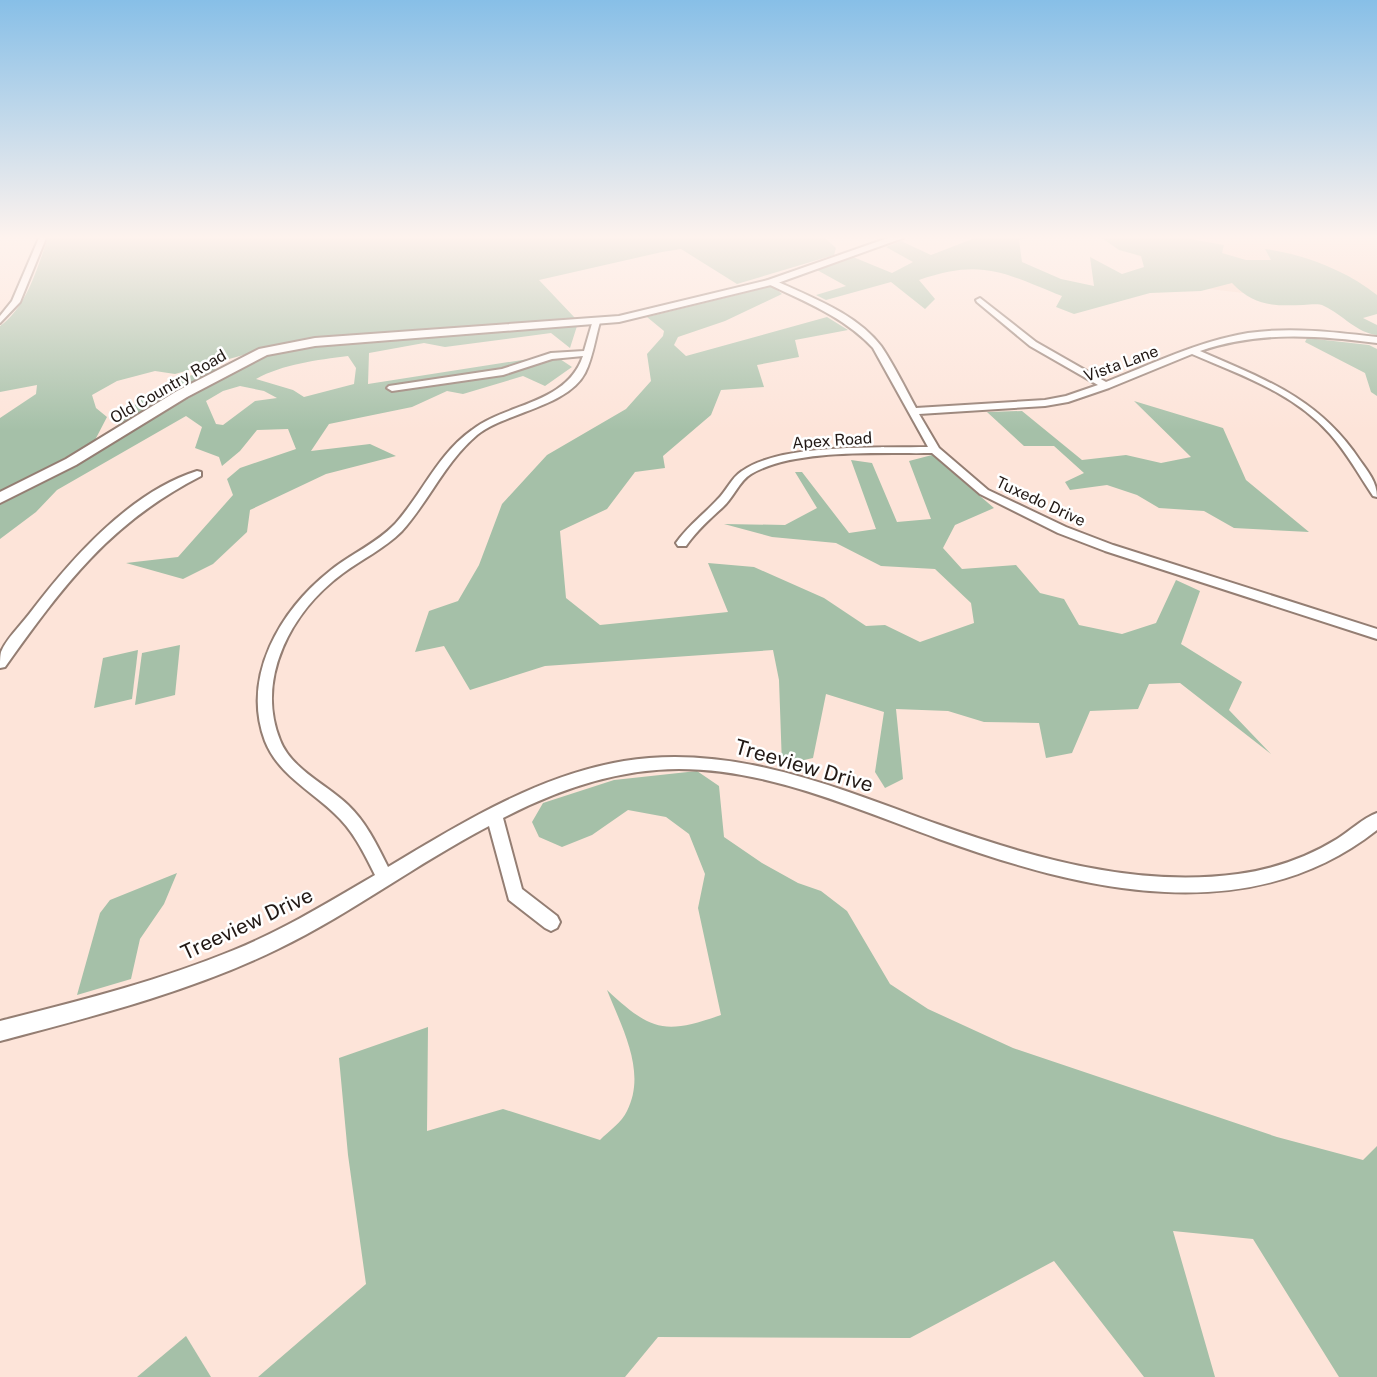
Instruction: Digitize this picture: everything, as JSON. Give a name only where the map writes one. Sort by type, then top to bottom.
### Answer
[{"type":"main road","name":"Old Country Road","points":[[0,498],[71,462],[192,388],[263,352],[315,342],[596,321],[690,302]]},
{"type":"street","points":[[0,321],[16,302]]},
{"type":"street","name":"Tuxedo Drive","points":[[812,302],[842,317],[869,336],[915,411],[934,450],[984,492],[1062,530],[1158,565],[1377,634]]},
{"type":"street","points":[[983,302],[1033,344],[1106,386]]},
{"type":"street","points":[[386,879],[356,827],[341,809],[286,764],[273,742],[266,714],[265,687],[280,634],[292,614],[313,592],[388,537],[413,509],[445,459],[462,443],[499,418],[564,389],[578,377],[596,321]]},
{"type":"street","name":"Vista Lane","points":[[915,411],[1045,403],[1106,386],[1229,339],[1252,335],[1314,334],[1377,340]]},
{"type":"street","points":[[1194,352],[1285,393],[1309,408],[1347,447],[1377,494]]},
{"type":"street","points":[[392,388],[503,372],[551,356],[587,353]]},
{"type":"street","name":"Apex Road","points":[[682,543],[698,520],[722,503],[744,473],[764,464],[790,457],[934,450]]},
{"type":"street","points":[[0,663],[79,562],[116,526],[163,489],[197,474]]},
{"type":"street","name":"Treeview Drive","points":[[0,1031],[116,1001],[196,976],[274,941],[546,788],[625,767],[680,764],[725,766],[820,790],[980,846],[1048,866],[1105,877],[1166,883],[1219,883],[1274,875],[1322,856],[1377,820]]},
{"type":"street","points":[[494,815],[515,894],[551,922]]},
{"type":"shaded area","points":[[1321,302],[1377,302],[1377,309]]},
{"type":"green space","points":[[21,302],[560,302],[575,318],[290,342],[175,374],[155,371],[117,381],[92,395],[96,408],[107,417],[94,442],[0,493],[0,418],[36,394],[37,385],[0,392],[0,326]]},
{"type":"green space","points":[[707,302],[765,302],[725,321],[678,337],[674,345],[686,356],[827,317],[848,330],[795,340],[799,357],[757,365],[764,387],[721,390],[711,415],[663,456],[665,468],[635,472],[607,509],[560,531],[566,598],[600,625],[728,612],[708,563],[754,567],[824,598],[866,626],[885,625],[920,642],[974,623],[971,603],[935,569],[881,566],[836,543],[772,537],[724,524],[785,525],[817,508],[795,472],[802,472],[849,533],[876,529],[851,460],[872,463],[897,522],[931,519],[909,461],[932,455],[994,508],[955,525],[943,548],[962,569],[1016,565],[1040,593],[1064,599],[1079,625],[1122,634],[1156,623],[1176,580],[1200,591],[1181,644],[1242,682],[1229,710],[1271,754],[1180,683],[1149,684],[1138,709],[1090,711],[1072,753],[1046,758],[1039,723],[984,722],[948,711],[896,709],[903,779],[885,788],[875,772],[884,712],[826,694],[813,758],[782,765],[779,680],[773,650],[545,666],[470,690],[444,646],[415,652],[429,611],[458,601],[479,565],[502,504],[547,455],[626,409],[651,381],[647,354],[663,336],[664,331],[647,317]]},
{"type":"green space","points":[[917,302],[932,302],[925,309]]},
{"type":"green space","points":[[1059,302],[1116,302],[1074,314],[1056,307]]},
{"type":"green space","points":[[1262,302],[1377,302],[1377,314],[1363,318],[1377,325],[1377,335],[1363,331],[1322,305]]},
{"type":"green space","points":[[577,326],[570,348],[551,333],[445,347],[424,343],[369,353],[368,384],[554,355],[572,367],[545,386],[523,376],[463,394],[447,391],[412,407],[329,424],[311,451],[370,444],[396,456],[326,474],[250,510],[247,532],[213,564],[183,579],[126,563],[178,557],[233,495],[227,479],[240,468],[296,449],[288,429],[257,430],[240,451],[222,466],[219,457],[195,448],[202,427],[186,416],[57,490],[36,512],[0,539],[0,505],[254,361],[282,351],[318,345]],"holes":[[[348,356],[356,368],[354,384],[304,397],[293,390],[256,379],[289,366]],[[240,386],[264,391],[277,398],[255,401],[223,425],[216,424],[206,401],[223,391]]]},
{"type":"green space","points":[[1307,338],[1369,345],[1377,349],[1377,396],[1371,392],[1365,373],[1305,342]]},
{"type":"green space","points":[[215,368],[117,427],[135,404],[160,388]]},
{"type":"green space","points":[[1134,401],[1223,428],[1246,480],[1309,532],[1234,528],[1204,511],[1159,508],[1137,495],[1107,485],[1070,490],[1065,482],[1084,473],[1054,446],[1024,446],[987,412],[1022,411],[1082,460],[1126,455],[1161,463],[1191,457]]},
{"type":"green space","points":[[180,645],[175,695],[135,705],[142,653]]},
{"type":"green space","points":[[138,650],[132,699],[94,708],[103,658]]},
{"type":"green space","points":[[697,771],[719,786],[724,837],[762,863],[798,883],[821,891],[847,911],[890,984],[928,1009],[1013,1048],[1277,1137],[1363,1160],[1377,1146],[1377,1377],[1339,1377],[1253,1239],[1173,1231],[1215,1377],[1144,1377],[1054,1261],[910,1338],[658,1337],[625,1377],[258,1377],[366,1284],[348,1155],[339,1058],[428,1027],[427,1131],[503,1109],[600,1140],[625,1115],[634,1081],[630,1050],[607,990],[635,1014],[659,1025],[685,1025],[721,1015],[698,908],[705,874],[689,834],[666,817],[628,810],[592,835],[562,847],[539,837],[532,822],[543,803],[614,780]]},
{"type":"green space","points":[[177,873],[164,904],[140,939],[131,979],[77,995],[100,913],[110,900]]},
{"type":"green space","points":[[186,1336],[211,1377],[137,1377]]}]
